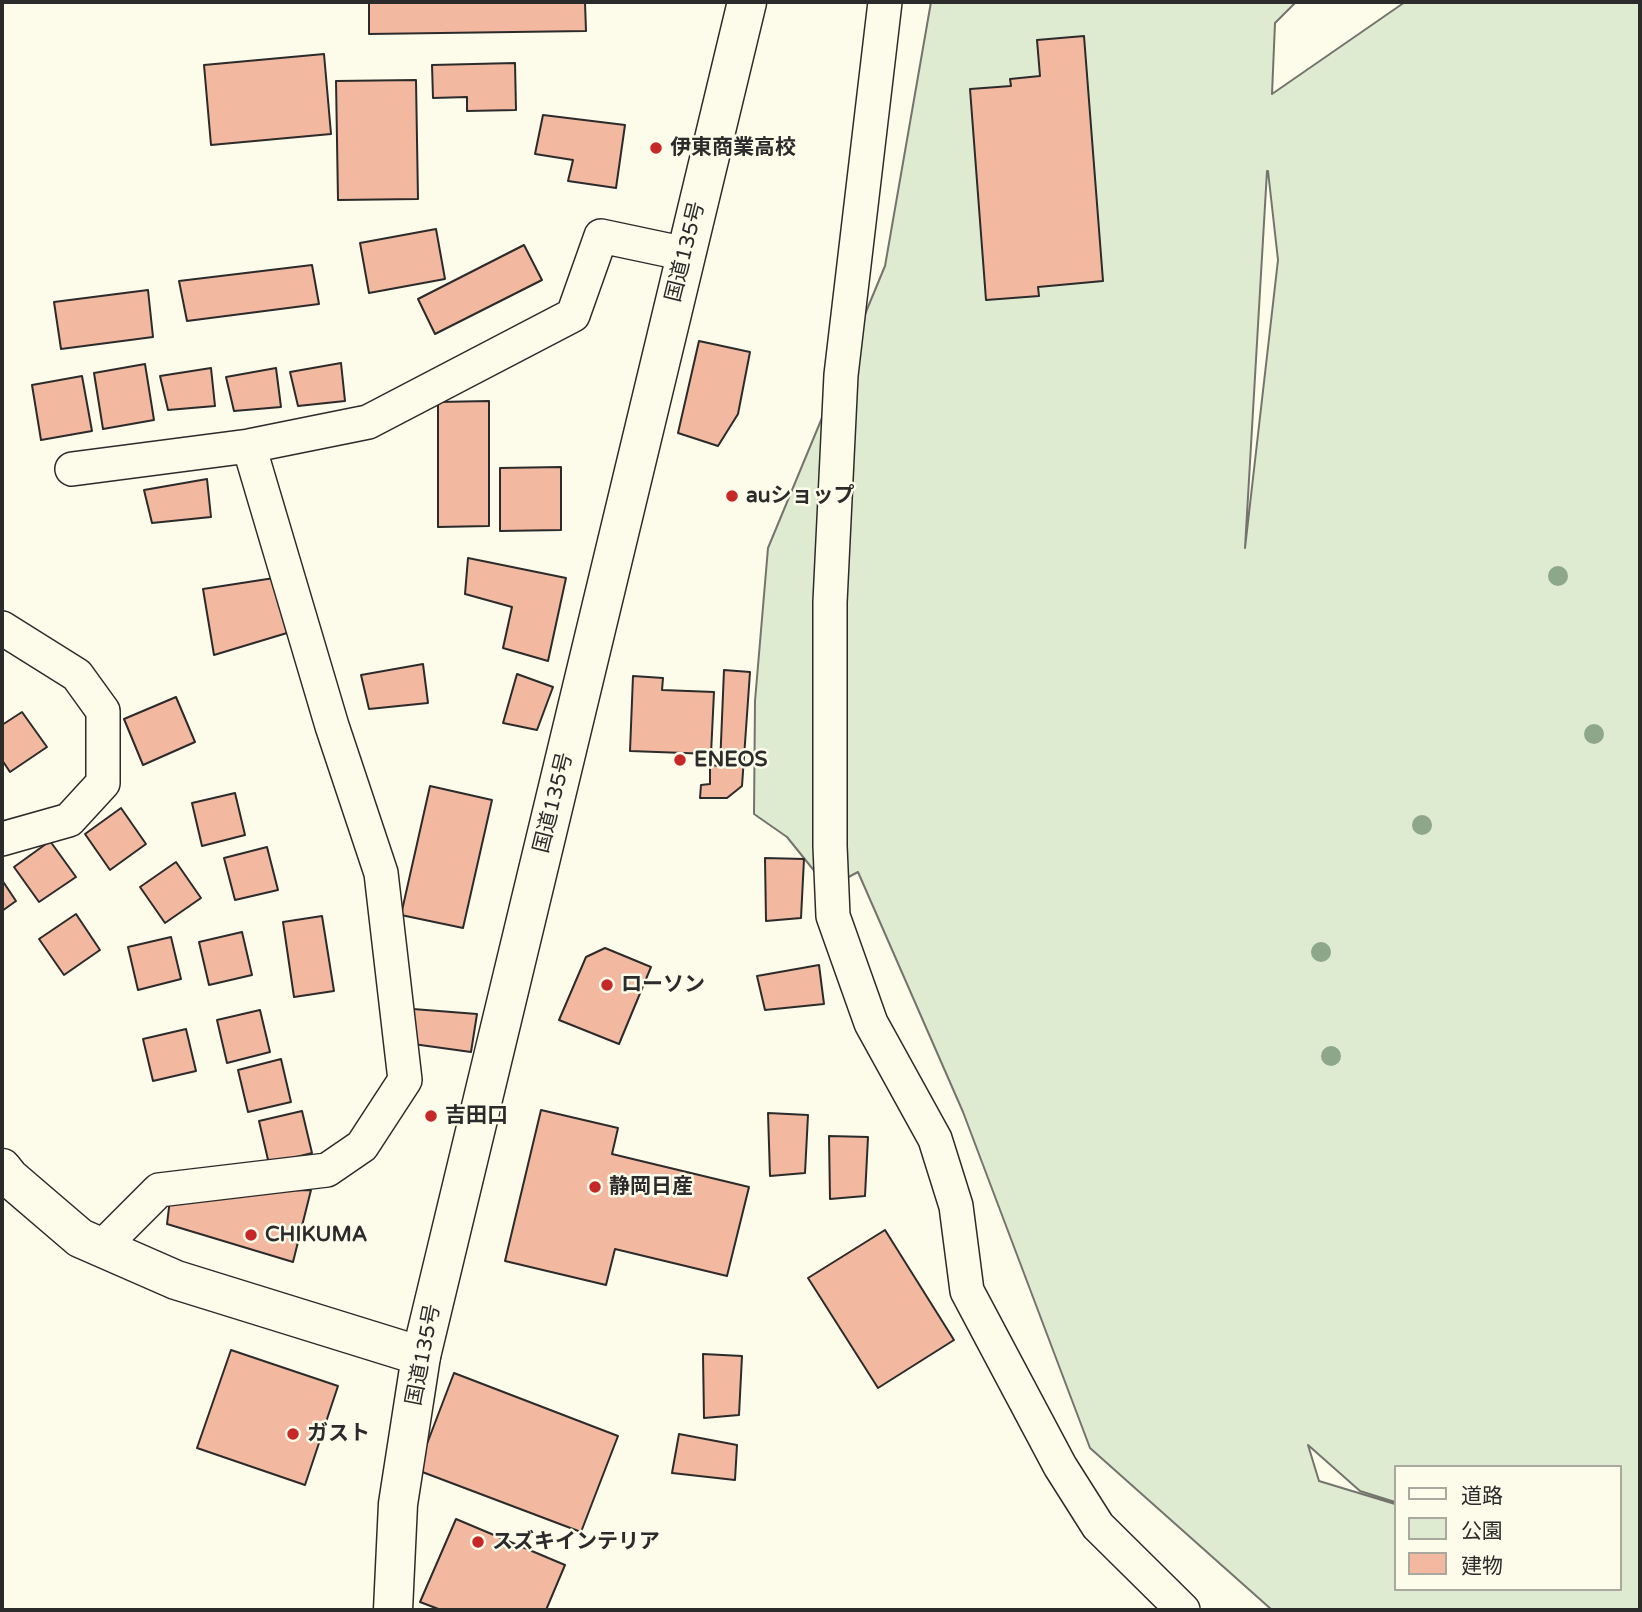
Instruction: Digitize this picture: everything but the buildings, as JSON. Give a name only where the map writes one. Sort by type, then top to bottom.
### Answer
[{"type":"main road","name":"国道135号","points":[[393,1610],[398,1504],[421,1356],[747,2]]},
{"type":"main road","points":[[2,1168],[80,1238],[176,1280],[421,1356]]},
{"type":"street","points":[[884,2],[841,375],[830,602],[830,846],[833,916],[871,1023],[935,1139],[956,1206],[967,1291],[1060,1466],[1098,1526],[1183,1610]]},
{"type":"street","points":[[72,469],[250,446],[368,422],[573,315],[601,236],[686,254]]},
{"type":"street","points":[[102,1247],[159,1190],[327,1170],[362,1146],[405,1080],[381,873],[332,726],[250,446]]},
{"type":"street","points":[[2,628],[78,675],[103,710],[103,783],[69,820],[2,839]]},
{"type":"green space","points":[[931,2],[1296,2],[1275,23],[1272,94],[1405,2],[1640,2],[1640,1610],[1272,1610],[1090,1448],[963,1112],[858,872],[828,888],[787,837],[754,814],[755,701],[768,548],[885,266]],"holes":[[[1267,171],[1278,260],[1245,548]]]},
{"type":"place","name":"伊東商業高校","points":[[656,148]]},
{"type":"place","name":"auショップ","points":[[732,496]]},
{"type":"place","name":"ENEOS","points":[[680,760]]},
{"type":"place","name":"ローソン","points":[[607,985]]},
{"type":"place","name":"吉田口","points":[[431,1116]]},
{"type":"place","name":"静岡日産","points":[[595,1187]]},
{"type":"place","name":"CHIKUMA","points":[[251,1235]]},
{"type":"place","name":"ガスト","points":[[293,1434]]},
{"type":"place","name":"スズキインテリア","points":[[478,1542]]}]
